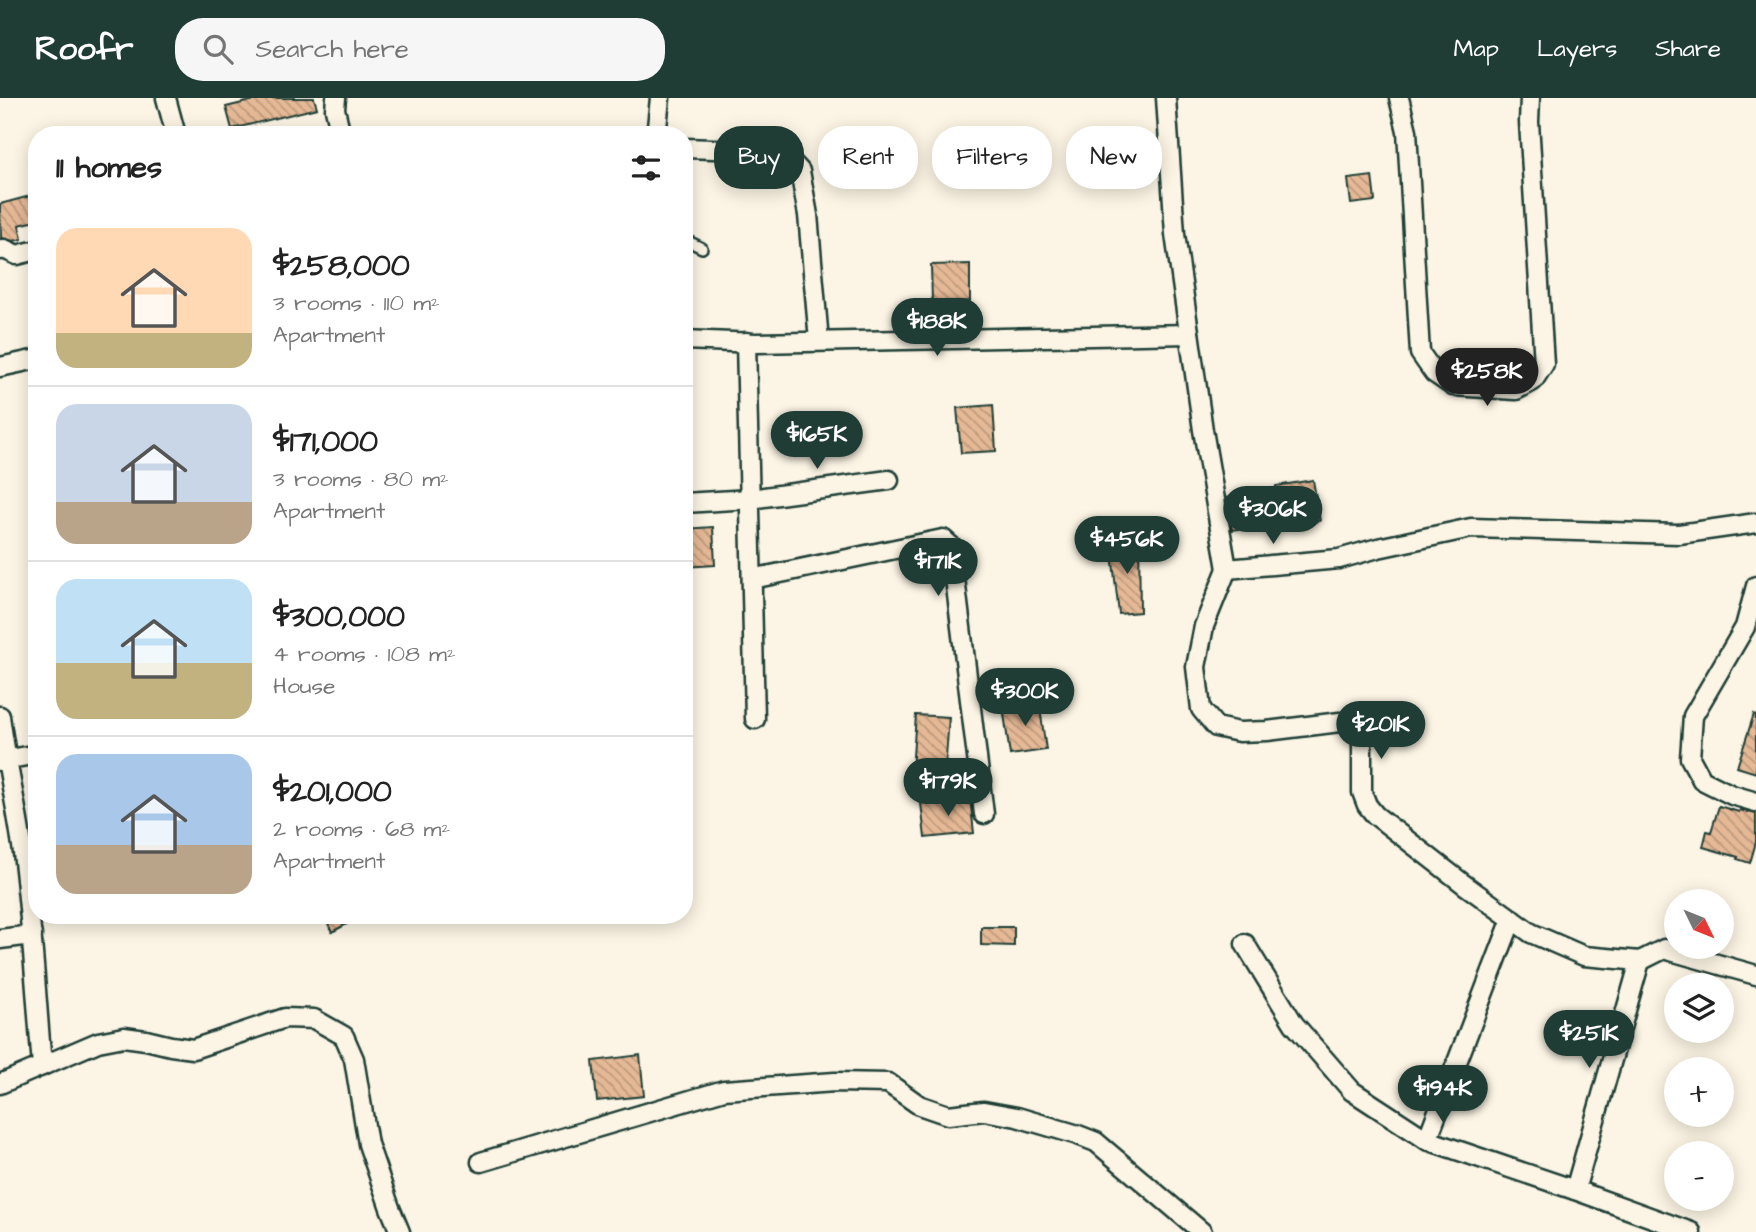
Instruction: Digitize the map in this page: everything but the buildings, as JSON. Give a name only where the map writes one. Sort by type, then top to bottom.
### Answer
[{"type":"street","points":[[166,98],[174,126]]},
{"type":"street","points":[[336,98],[335,109],[339,126]]},
{"type":"street","points":[[657,126],[660,98]]},
{"type":"street","points":[[1166,98],[1175,234],[1227,569],[1204,626],[1195,667],[1201,709],[1216,727],[1239,732],[1340,722],[1354,726],[1362,739],[1362,792],[1367,806],[1465,886],[1531,933],[1584,956],[1640,961],[1664,949],[1756,975]]},
{"type":"street","points":[[1399,98],[1407,131],[1420,353],[1434,373],[1452,387],[1517,390],[1533,381],[1544,364],[1530,98]]},
{"type":"street","points":[[693,148],[774,151],[787,157],[800,171],[808,215],[819,341]]},
{"type":"street","points":[[0,250],[17,255],[28,252]]},
{"type":"street","points":[[693,340],[746,342],[1189,334]]},
{"type":"street","points":[[746,342],[755,719]]},
{"type":"street","points":[[0,367],[28,361]]},
{"type":"street","points":[[693,502],[750,499],[889,480]]},
{"type":"street","points":[[1227,569],[1339,559],[1471,528],[1679,534],[1756,523]]},
{"type":"street","points":[[752,579],[943,540],[951,547],[984,814]]},
{"type":"street","points":[[1756,586],[1745,626],[1693,716],[1690,758],[1702,780],[1732,795],[1756,802]]},
{"type":"street","points":[[0,716],[3,761],[23,852],[28,898]]},
{"type":"street","points":[[3,761],[28,756]]},
{"type":"street","points":[[1427,1140],[1512,919]]},
{"type":"street","points":[[31,924],[42,1066]]},
{"type":"street","points":[[0,939],[32,935]]},
{"type":"street","points":[[1245,944],[1294,1024],[1352,1091],[1427,1140],[1691,1232]]},
{"type":"street","points":[[1575,1190],[1640,961]]},
{"type":"street","points":[[0,1084],[98,1042],[124,1037],[194,1049],[285,1018],[314,1019],[344,1036],[354,1059],[368,1143],[400,1232]]},
{"type":"street","points":[[481,1162],[724,1090],[835,1082],[888,1083],[919,1105],[948,1115],[984,1111],[1017,1117],[1096,1142],[1202,1232]]},
{"type":"lane","points":[[693,244],[702,248]]}]
